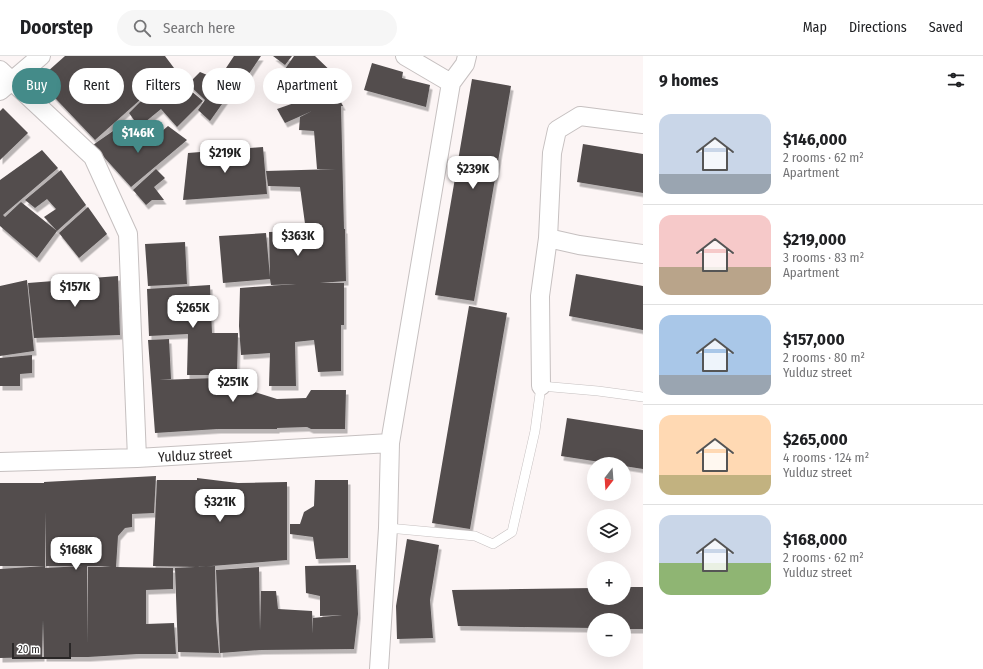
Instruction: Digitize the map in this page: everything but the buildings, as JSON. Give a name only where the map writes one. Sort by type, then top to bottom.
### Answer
[{"type":"street","points":[[41,56],[4,81],[93,158],[128,234],[137,458]]},
{"type":"street","points":[[406,56],[451,83]]},
{"type":"street","points":[[379,669],[388,528],[390,443],[451,83],[465,64],[466,56]]},
{"type":"street","points":[[541,386],[540,296],[548,238],[552,153],[557,130],[580,116],[643,124]]},
{"type":"street","points":[[548,238],[579,246],[643,254]]},
{"type":"street","name":"Yulduz street","points":[[0,462],[137,458],[390,443]]},
{"type":"lane","points":[[388,528],[475,536],[493,544],[512,532],[535,431],[541,386],[643,397]]}]
